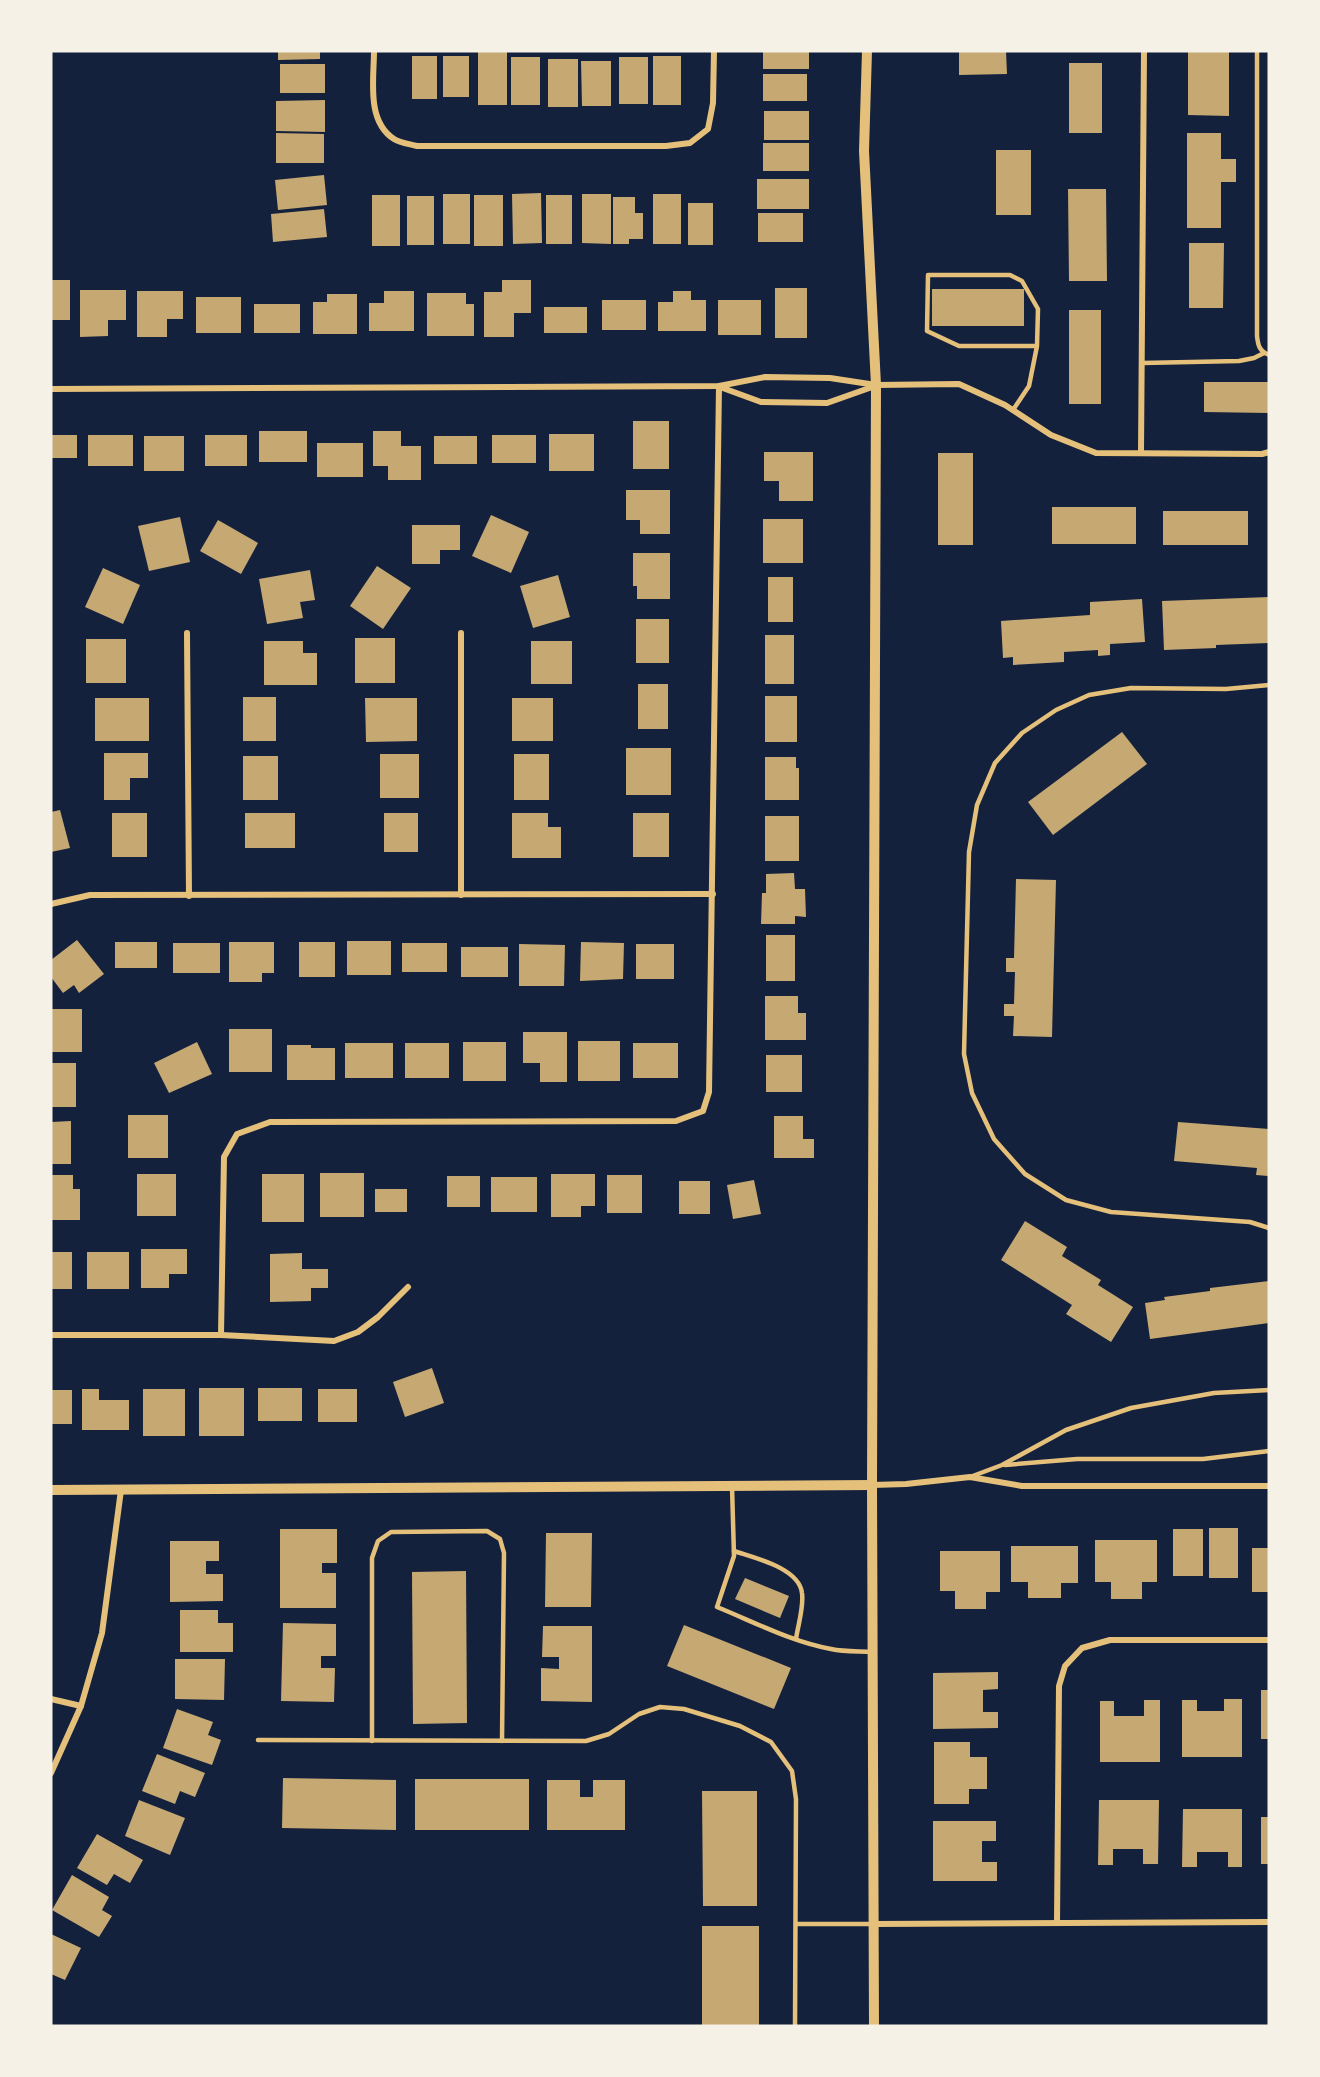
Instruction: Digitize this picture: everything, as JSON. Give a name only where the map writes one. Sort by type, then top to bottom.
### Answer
[{"type":"street","points":[[374,51],[374,101],[378,122],[395,140],[417,146],[666,146],[690,143],[708,129],[713,103],[714,51]]},
{"type":"street","points":[[867,51],[864,151],[876,385],[872,1485],[874,2026]]},
{"type":"street","points":[[1141,453],[1144,51]]},
{"type":"street","points":[[51,388],[719,386],[765,377],[830,378],[876,385],[959,384],[1012,410],[1052,435],[1096,453],[1262,454],[1269,452]]},
{"type":"street","points":[[719,386],[761,402],[827,403],[876,385]]},
{"type":"street","points":[[221,1335],[224,1157],[237,1134],[270,1122],[676,1121],[703,1111],[709,1092],[719,386]]},
{"type":"street","points":[[188,633],[189,896]]},
{"type":"street","points":[[460,633],[461,895]]},
{"type":"street","points":[[51,904],[90,895],[713,894]]},
{"type":"street","points":[[51,1335],[221,1335],[334,1341],[358,1332],[378,1317],[408,1287]]},
{"type":"street","points":[[51,1490],[872,1485],[970,1477],[1022,1486],[1269,1486]]},
{"type":"street","points":[[51,1773],[81,1706],[102,1633],[121,1490]]},
{"type":"street","points":[[1058,1923],[1059,1686],[1065,1666],[1082,1648],[1110,1641],[1269,1640]]},
{"type":"street","points":[[51,1699],[81,1706]]},
{"type":"street","points":[[874,1924],[1269,1922]]},
{"type":"lane","points":[[1257,51],[1257,336],[1258,347],[1266,354]]},
{"type":"lane","points":[[1012,410],[1029,386],[1036,346],[1038,309],[1022,281],[1010,276],[928,276],[927,331],[959,346],[1036,346]]},
{"type":"lane","points":[[1142,363],[1239,361],[1266,354]]},
{"type":"lane","points":[[1269,685],[1226,689],[1131,688],[1089,694],[1056,710],[1022,733],[995,763],[977,806],[969,852],[964,1053],[972,1092],[994,1139],[1025,1174],[1066,1200],[1111,1212],[1250,1222],[1269,1228]]},
{"type":"lane","points":[[970,1477],[1002,1465],[1066,1430],[1131,1408],[1214,1394],[1269,1390]]},
{"type":"lane","points":[[1002,1465],[1077,1459],[1203,1459],[1269,1450]]},
{"type":"lane","points":[[732,1486],[733,1564],[717,1606],[796,1639],[831,1649],[873,1652]]},
{"type":"lane","points":[[372,1741],[372,1558],[378,1541],[391,1532],[487,1531],[500,1539],[504,1553],[502,1741]]},
{"type":"lane","points":[[734,1551],[790,1573],[798,1581],[802,1590],[802,1600],[796,1639]]},
{"type":"lane","points":[[258,1740],[586,1741],[609,1734],[639,1714],[660,1707],[684,1709],[740,1726],[771,1742],[792,1772],[796,1799],[795,2026]]},
{"type":"lane","points":[[795,1924],[874,1924]]},
{"type":"building","points":[[278,51],[320,51],[320,59],[278,60]]},
{"type":"building","points":[[478,51],[507,51],[507,105],[478,105]]},
{"type":"building","points":[[763,51],[809,51],[809,69],[763,69]]},
{"type":"building","points":[[959,51],[1006,51],[1007,74],[959,75]]},
{"type":"building","points":[[1188,51],[1229,51],[1229,116],[1188,115]]},
{"type":"building","points":[[412,56],[437,56],[437,99],[412,99]]},
{"type":"building","points":[[443,56],[469,56],[469,97],[443,97]]},
{"type":"building","points":[[653,56],[681,56],[681,105],[653,105]]},
{"type":"building","points":[[511,57],[540,57],[540,105],[511,105]]},
{"type":"building","points":[[619,57],[648,57],[648,104],[619,104]]},
{"type":"building","points":[[548,59],[578,59],[578,107],[548,107]]},
{"type":"building","points":[[581,61],[611,61],[611,106],[582,106]]},
{"type":"building","points":[[1069,63],[1102,63],[1102,133],[1069,133]]},
{"type":"building","points":[[280,64],[325,64],[325,93],[280,93]]},
{"type":"building","points":[[763,74],[807,74],[807,101],[763,101]]},
{"type":"building","points":[[325,100],[325,132],[276,131],[276,101]]},
{"type":"building","points":[[764,111],[809,111],[809,140],[764,140]]},
{"type":"building","points":[[276,133],[324,134],[324,163],[276,163]]},
{"type":"building","points":[[1187,133],[1221,133],[1221,159],[1236,159],[1236,182],[1221,182],[1221,228],[1187,228]]},
{"type":"building","points":[[763,143],[809,143],[809,171],[763,171]]},
{"type":"building","points":[[996,150],[1031,150],[1031,215],[996,215]]},
{"type":"building","points":[[324,175],[327,205],[278,210],[275,180]]},
{"type":"building","points":[[757,179],[809,179],[809,209],[757,209]]},
{"type":"building","points":[[1068,189],[1106,189],[1107,281],[1069,281]]},
{"type":"building","points":[[541,193],[542,243],[513,244],[512,194]]},
{"type":"building","points":[[443,194],[470,194],[470,244],[443,244]]},
{"type":"building","points":[[582,194],[611,194],[611,244],[582,243]]},
{"type":"building","points":[[653,194],[681,194],[681,244],[653,244]]},
{"type":"building","points":[[372,195],[400,195],[400,246],[372,246]]},
{"type":"building","points":[[474,195],[503,195],[503,246],[474,246]]},
{"type":"building","points":[[546,195],[572,195],[572,244],[546,244]]},
{"type":"building","points":[[407,196],[434,196],[434,245],[407,245]]},
{"type":"building","points":[[613,197],[635,197],[635,213],[643,213],[643,239],[629,239],[629,244],[613,244]]},
{"type":"building","points":[[688,203],[713,203],[713,245],[688,245]]},
{"type":"building","points":[[324,209],[327,237],[273,242],[271,214]]},
{"type":"building","points":[[758,213],[803,213],[803,242],[758,242]]},
{"type":"building","points":[[1189,243],[1224,243],[1223,308],[1189,308]]},
{"type":"building","points":[[51,280],[70,280],[70,320],[51,320]]},
{"type":"building","points":[[502,280],[531,280],[531,313],[514,313],[514,337],[484,337],[484,292],[502,292]]},
{"type":"building","points":[[775,288],[807,288],[807,338],[775,338]]},
{"type":"building","points":[[932,289],[1024,289],[1024,326],[932,326]]},
{"type":"building","points":[[80,290],[126,290],[126,320],[108,320],[108,336],[80,337]]},
{"type":"building","points":[[137,291],[183,291],[183,319],[167,319],[167,337],[137,337]]},
{"type":"building","points":[[384,291],[414,291],[414,331],[369,331],[369,303],[384,303]]},
{"type":"building","points":[[673,291],[691,291],[691,300],[706,300],[706,331],[658,331],[658,302],[673,302]]},
{"type":"building","points":[[427,293],[466,293],[466,304],[474,304],[474,336],[427,336]]},
{"type":"building","points":[[327,294],[357,294],[357,334],[313,334],[313,302],[327,302]]},
{"type":"building","points":[[196,297],[241,297],[241,333],[196,333]]},
{"type":"building","points":[[602,300],[646,300],[646,330],[602,330]]},
{"type":"building","points":[[718,300],[761,300],[761,335],[718,335]]},
{"type":"building","points":[[254,304],[300,304],[300,333],[254,333]]},
{"type":"building","points":[[544,307],[587,307],[587,333],[544,333]]},
{"type":"building","points":[[1069,310],[1101,310],[1101,404],[1069,404]]},
{"type":"building","points":[[1204,382],[1269,382],[1269,413],[1204,412]]},
{"type":"building","points":[[633,421],[669,421],[669,469],[633,469]]},
{"type":"building","points":[[259,431],[307,431],[307,462],[259,462]]},
{"type":"building","points":[[373,431],[401,431],[401,446],[421,446],[421,480],[388,480],[388,466],[373,466]]},
{"type":"building","points":[[549,434],[594,434],[594,471],[549,471]]},
{"type":"building","points":[[51,435],[77,435],[77,458],[51,458]]},
{"type":"building","points":[[88,435],[133,435],[133,466],[88,466]]},
{"type":"building","points":[[205,435],[247,435],[247,466],[205,466]]},
{"type":"building","points":[[492,435],[536,435],[536,463],[492,463]]},
{"type":"building","points":[[144,436],[184,436],[184,471],[144,471]]},
{"type":"building","points":[[434,436],[477,436],[477,464],[434,464]]},
{"type":"building","points":[[317,443],[363,443],[363,477],[317,477]]},
{"type":"building","points":[[764,452],[813,452],[813,501],[779,501],[779,481],[764,481]]},
{"type":"building","points":[[938,453],[973,453],[973,545],[938,545]]},
{"type":"building","points":[[626,490],[670,490],[670,534],[640,534],[640,520],[626,520]]},
{"type":"building","points":[[1052,507],[1136,507],[1136,544],[1052,544]]},
{"type":"building","points":[[1163,511],[1248,511],[1248,545],[1163,545]]},
{"type":"building","points":[[491,515],[529,532],[511,573],[472,556]]},
{"type":"building","points":[[180,517],[190,562],[149,571],[138,526]]},
{"type":"building","points":[[763,519],[803,519],[803,563],[763,563]]},
{"type":"building","points":[[218,520],[258,543],[241,574],[200,551]]},
{"type":"building","points":[[412,525],[460,525],[460,550],[440,550],[440,564],[412,564]]},
{"type":"building","points":[[633,553],[670,553],[670,599],[637,599],[637,586],[633,586]]},
{"type":"building","points":[[377,566],[411,588],[383,629],[350,606]]},
{"type":"building","points":[[103,568],[140,585],[123,624],[85,607]]},
{"type":"building","points":[[310,570],[315,600],[300,602],[303,618],[267,624],[259,579]]},
{"type":"building","points":[[558,575],[570,617],[533,628],[520,586]]},
{"type":"building","points":[[768,577],[793,577],[793,622],[768,622]]},
{"type":"building","points":[[1269,597],[1269,643],[1164,650],[1162,601]]},
{"type":"building","points":[[1142,599],[1145,642],[1110,644],[1110,655],[1098,656],[1098,650],[1064,652],[1064,662],[1013,665],[1013,657],[1003,658],[1001,621],[1090,615],[1090,602]]},
{"type":"building","points":[[636,619],[669,619],[669,663],[636,663]]},
{"type":"building","points":[[765,635],[794,635],[794,684],[765,684]]},
{"type":"building","points":[[355,638],[395,638],[395,683],[355,683]]},
{"type":"building","points":[[86,639],[126,639],[126,683],[86,683]]},
{"type":"building","points":[[264,641],[303,641],[303,653],[317,653],[317,685],[264,685]]},
{"type":"building","points":[[531,641],[572,641],[572,684],[531,684]]},
{"type":"building","points":[[638,684],[668,684],[668,729],[638,729]]},
{"type":"building","points":[[765,696],[797,696],[797,742],[765,742]]},
{"type":"building","points":[[243,697],[276,697],[276,741],[243,741]]},
{"type":"building","points":[[95,698],[149,698],[149,741],[95,741]]},
{"type":"building","points":[[365,698],[417,698],[417,741],[366,742]]},
{"type":"building","points":[[512,698],[553,698],[553,741],[512,741]]},
{"type":"building","points":[[1122,732],[1147,764],[1053,835],[1028,802]]},
{"type":"building","points":[[626,748],[671,748],[671,795],[626,795]]},
{"type":"building","points":[[104,753],[148,753],[148,778],[130,778],[130,800],[104,800]]},
{"type":"building","points":[[380,754],[419,754],[419,798],[380,798]]},
{"type":"building","points":[[514,754],[549,754],[549,800],[514,800]]},
{"type":"building","points":[[243,756],[278,756],[278,800],[243,800]]},
{"type":"building","points":[[765,757],[796,757],[796,768],[799,768],[799,800],[765,800]]},
{"type":"building","points":[[60,810],[70,848],[51,852],[51,812]]},
{"type":"building","points":[[112,813],[147,813],[147,857],[112,857]]},
{"type":"building","points":[[245,813],[295,813],[295,848],[245,848]]},
{"type":"building","points":[[384,813],[418,813],[418,852],[384,852]]},
{"type":"building","points":[[512,813],[548,813],[548,827],[561,827],[561,858],[512,858]]},
{"type":"building","points":[[633,813],[669,813],[669,857],[633,857]]},
{"type":"building","points":[[765,816],[799,816],[799,861],[765,861]]},
{"type":"building","points":[[794,873],[795,889],[805,889],[806,917],[795,916],[795,924],[761,924],[762,893],[766,893],[766,874]]},
{"type":"building","points":[[1016,879],[1056,880],[1052,1037],[1013,1036],[1014,1016],[1004,1016],[1004,1004],[1014,1004],[1015,972],[1006,972],[1006,958],[1014,958]]},
{"type":"building","points":[[766,935],[795,935],[795,981],[766,981]]},
{"type":"building","points":[[77,940],[104,974],[79,993],[74,985],[63,993],[51,977],[51,960]]},
{"type":"building","points":[[347,941],[391,941],[391,975],[347,975]]},
{"type":"building","points":[[115,942],[157,942],[157,968],[115,968]]},
{"type":"building","points":[[229,942],[274,942],[274,973],[262,973],[262,982],[229,982]]},
{"type":"building","points":[[299,942],[335,942],[335,977],[299,977]]},
{"type":"building","points":[[581,942],[624,943],[623,979],[580,981]]},
{"type":"building","points":[[173,943],[220,943],[220,973],[173,973]]},
{"type":"building","points":[[402,943],[447,943],[447,972],[402,972]]},
{"type":"building","points":[[519,944],[565,945],[564,986],[519,986]]},
{"type":"building","points":[[636,944],[674,944],[674,979],[636,979]]},
{"type":"building","points":[[461,947],[508,947],[508,977],[461,977]]},
{"type":"building","points":[[765,996],[798,996],[798,1013],[806,1013],[806,1040],[765,1040]]},
{"type":"building","points":[[51,1009],[82,1009],[82,1052],[51,1052]]},
{"type":"building","points":[[229,1029],[272,1029],[272,1072],[229,1072]]},
{"type":"building","points":[[523,1032],[567,1032],[567,1082],[540,1082],[540,1063],[523,1063]]},
{"type":"building","points":[[578,1041],[620,1041],[620,1081],[578,1081]]},
{"type":"building","points":[[197,1042],[212,1074],[169,1093],[154,1063]]},
{"type":"building","points":[[463,1042],[506,1042],[506,1081],[463,1081]]},
{"type":"building","points":[[345,1043],[393,1043],[393,1078],[345,1078]]},
{"type":"building","points":[[405,1043],[449,1043],[449,1078],[405,1078]]},
{"type":"building","points":[[633,1043],[678,1043],[678,1078],[633,1078]]},
{"type":"building","points":[[287,1045],[335,1048],[335,1080],[287,1080]]},
{"type":"building","points":[[766,1055],[802,1055],[802,1092],[766,1092]]},
{"type":"building","points":[[51,1063],[76,1063],[76,1107],[51,1107]]},
{"type":"building","points":[[128,1115],[168,1115],[168,1158],[128,1158]]},
{"type":"building","points":[[774,1116],[803,1116],[803,1139],[814,1139],[814,1158],[774,1158]]},
{"type":"building","points":[[71,1121],[71,1164],[51,1164],[51,1122]]},
{"type":"building","points":[[1178,1122],[1269,1129],[1268,1176],[1256,1175],[1257,1168],[1174,1161]]},
{"type":"building","points":[[320,1173],[364,1173],[364,1217],[320,1217]]},
{"type":"building","points":[[137,1174],[176,1174],[176,1216],[137,1216]]},
{"type":"building","points":[[262,1174],[304,1174],[304,1222],[262,1222]]},
{"type":"building","points":[[551,1174],[595,1174],[595,1206],[581,1206],[581,1217],[551,1217]]},
{"type":"building","points":[[51,1175],[73,1175],[73,1189],[80,1189],[80,1220],[51,1220]]},
{"type":"building","points":[[607,1175],[642,1175],[642,1213],[607,1213]]},
{"type":"building","points":[[447,1176],[480,1176],[480,1207],[447,1207]]},
{"type":"building","points":[[491,1177],[537,1177],[537,1212],[491,1212]]},
{"type":"building","points":[[754,1180],[761,1214],[733,1219],[727,1185]]},
{"type":"building","points":[[679,1181],[710,1181],[710,1214],[679,1214]]},
{"type":"building","points":[[375,1189],[407,1189],[407,1212],[375,1212]]},
{"type":"building","points":[[1025,1221],[1067,1247],[1062,1256],[1101,1280],[1098,1285],[1133,1307],[1111,1342],[1066,1314],[1072,1305],[1001,1260]]},
{"type":"building","points":[[141,1249],[187,1249],[187,1274],[169,1274],[169,1288],[141,1288]]},
{"type":"building","points":[[51,1252],[72,1252],[72,1289],[51,1289]]},
{"type":"building","points":[[87,1252],[129,1252],[129,1289],[87,1289]]},
{"type":"building","points":[[302,1253],[302,1269],[328,1269],[328,1288],[311,1288],[311,1301],[270,1302],[270,1254]]},
{"type":"building","points":[[1269,1281],[1269,1323],[1150,1339],[1145,1303],[1165,1300],[1164,1297],[1210,1291],[1210,1288]]},
{"type":"building","points":[[432,1368],[444,1403],[405,1417],[393,1382]]},
{"type":"building","points":[[199,1388],[244,1388],[244,1436],[199,1436]]},
{"type":"building","points":[[258,1388],[302,1388],[302,1421],[258,1421]]},
{"type":"building","points":[[82,1389],[99,1389],[99,1400],[129,1400],[129,1430],[82,1430]]},
{"type":"building","points":[[143,1389],[185,1389],[185,1436],[143,1436]]},
{"type":"building","points":[[318,1389],[357,1389],[357,1422],[318,1422]]},
{"type":"building","points":[[51,1390],[72,1390],[72,1424],[51,1424]]},
{"type":"building","points":[[1209,1528],[1238,1528],[1238,1578],[1209,1578]]},
{"type":"building","points":[[280,1529],[337,1529],[337,1563],[322,1563],[322,1573],[336,1573],[336,1608],[280,1608]]},
{"type":"building","points":[[1173,1529],[1203,1529],[1203,1576],[1173,1576]]},
{"type":"building","points":[[546,1533],[592,1533],[591,1607],[545,1607]]},
{"type":"building","points":[[1095,1540],[1157,1540],[1157,1582],[1142,1582],[1142,1599],[1111,1599],[1111,1582],[1095,1582]]},
{"type":"building","points":[[170,1541],[219,1541],[219,1561],[206,1561],[206,1574],[223,1574],[223,1601],[170,1602]]},
{"type":"building","points":[[1011,1546],[1078,1546],[1078,1583],[1061,1583],[1061,1598],[1028,1598],[1028,1582],[1011,1582]]},
{"type":"building","points":[[1252,1548],[1269,1548],[1269,1592],[1252,1592]]},
{"type":"building","points":[[940,1551],[1000,1551],[1000,1592],[986,1592],[986,1609],[955,1609],[955,1591],[940,1591]]},
{"type":"building","points":[[466,1571],[467,1723],[413,1724],[412,1572]]},
{"type":"building","points":[[745,1578],[789,1596],[780,1618],[735,1599]]},
{"type":"building","points":[[180,1610],[218,1610],[218,1623],[233,1623],[233,1652],[180,1652]]},
{"type":"building","points":[[283,1623],[336,1624],[336,1656],[321,1656],[321,1668],[335,1668],[334,1702],[281,1701]]},
{"type":"building","points":[[684,1625],[791,1668],[774,1709],[667,1666]]},
{"type":"building","points":[[543,1626],[592,1626],[592,1702],[541,1701],[541,1668],[559,1669],[559,1657],[542,1657]]},
{"type":"building","points":[[175,1659],[225,1659],[224,1700],[175,1699]]},
{"type":"building","points":[[998,1672],[998,1689],[983,1690],[983,1712],[998,1712],[998,1728],[933,1729],[933,1673]]},
{"type":"building","points":[[1261,1690],[1269,1690],[1269,1739],[1261,1739]]},
{"type":"building","points":[[1224,1699],[1242,1699],[1242,1757],[1182,1757],[1182,1700],[1197,1700],[1197,1711],[1224,1711]]},
{"type":"building","points":[[1144,1700],[1160,1700],[1160,1762],[1100,1762],[1100,1701],[1114,1701],[1114,1716],[1144,1716]]},
{"type":"building","points":[[177,1709],[213,1722],[208,1735],[221,1740],[212,1765],[163,1748]]},
{"type":"building","points":[[934,1742],[970,1742],[970,1757],[987,1757],[987,1789],[969,1789],[969,1804],[934,1804]]},
{"type":"building","points":[[157,1754],[205,1773],[195,1797],[180,1791],[175,1804],[142,1791]]},
{"type":"building","points":[[283,1778],[396,1780],[396,1830],[282,1828]]},
{"type":"building","points":[[415,1779],[529,1779],[529,1830],[415,1830]]},
{"type":"building","points":[[547,1780],[580,1780],[580,1797],[593,1797],[593,1780],[625,1780],[625,1830],[547,1830]]},
{"type":"building","points":[[702,1791],[757,1791],[757,1906],[703,1906]]},
{"type":"building","points":[[139,1800],[185,1818],[170,1855],[125,1836]]},
{"type":"building","points":[[1099,1800],[1159,1800],[1158,1864],[1143,1864],[1143,1849],[1113,1849],[1113,1865],[1098,1865]]},
{"type":"building","points":[[1183,1809],[1242,1809],[1242,1867],[1228,1867],[1228,1852],[1197,1852],[1197,1867],[1182,1867]]},
{"type":"building","points":[[1261,1817],[1269,1817],[1269,1864],[1261,1864]]},
{"type":"building","points":[[933,1821],[996,1821],[996,1841],[982,1841],[982,1862],[997,1862],[997,1881],[933,1881]]},
{"type":"building","points":[[97,1834],[143,1860],[130,1883],[114,1874],[107,1885],[77,1868]]},
{"type":"building","points":[[72,1875],[109,1897],[102,1910],[112,1916],[99,1937],[52,1910]]},
{"type":"building","points":[[702,1926],[759,1926],[759,2026],[702,2026]]},
{"type":"building","points":[[51,1934],[81,1948],[65,1980],[51,1974]]}]
